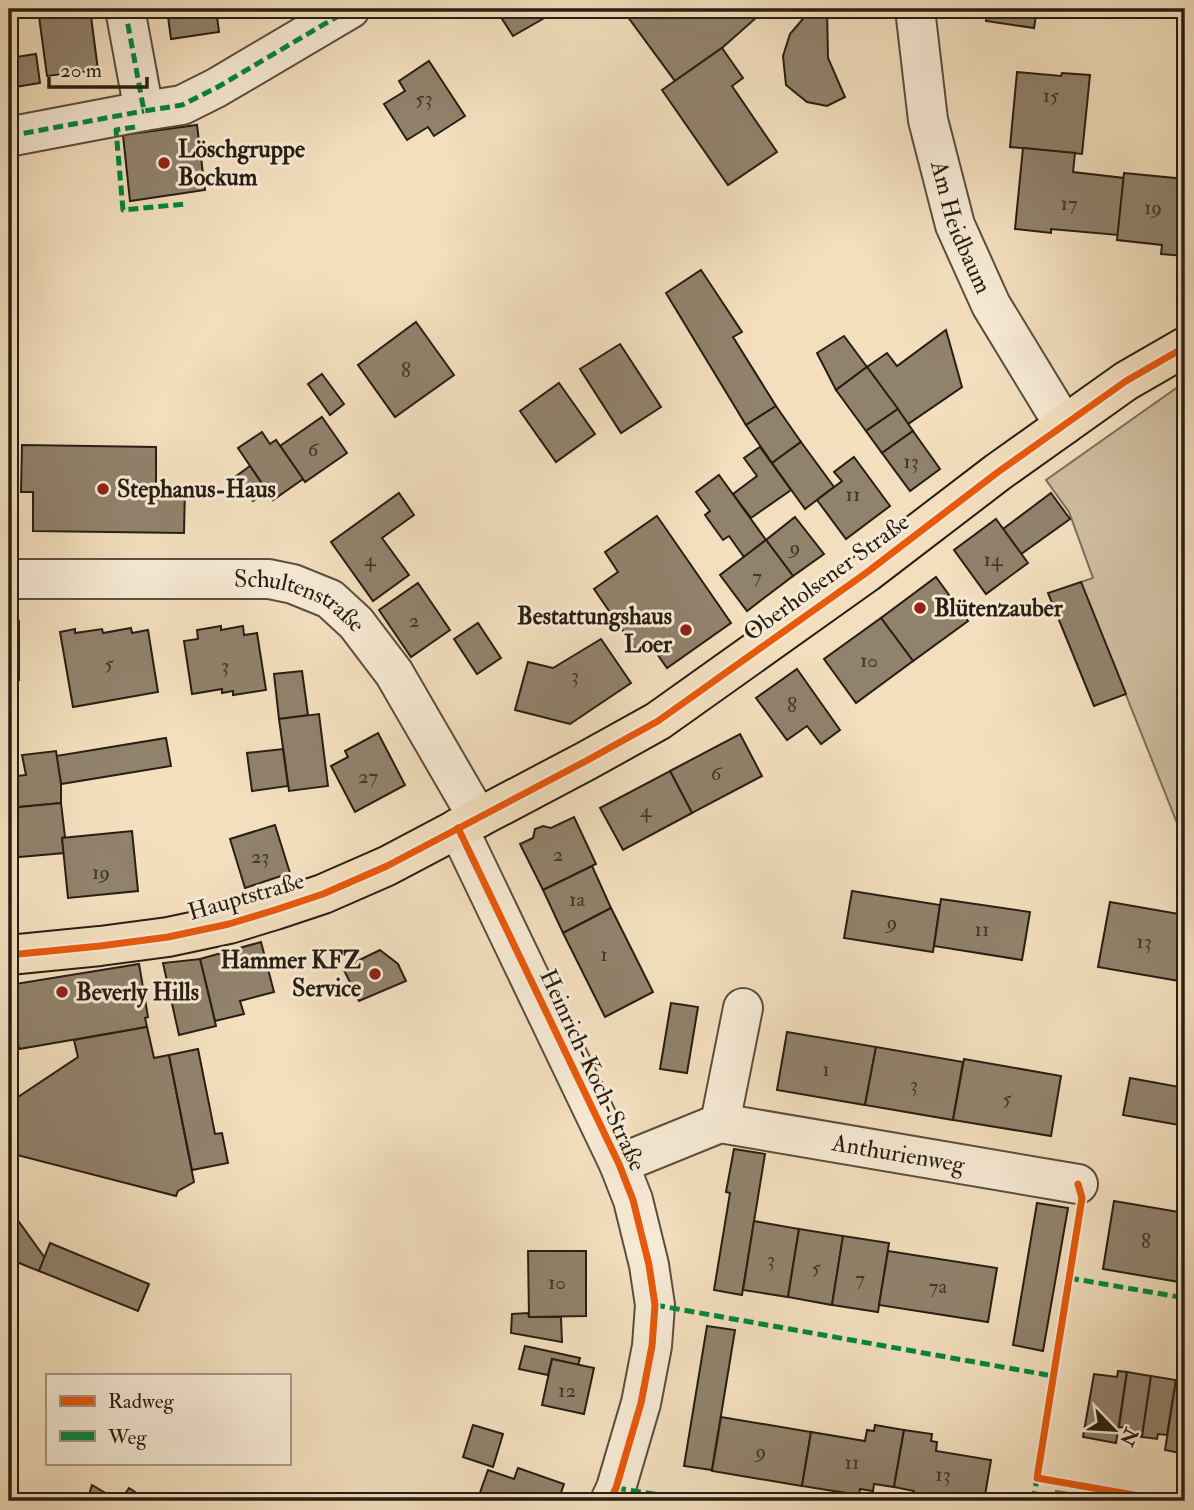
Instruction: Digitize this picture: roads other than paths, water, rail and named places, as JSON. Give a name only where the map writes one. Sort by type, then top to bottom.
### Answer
[{"type":"main road","name":"Oberholsener Straße","points":[[468,823],[658,721],[866,573],[1063,425],[1126,381],[1185,347]]},
{"type":"main road","name":"Hauptstraße","points":[[9,956],[168,937],[275,911],[323,894],[387,866],[468,823]]},
{"type":"street","points":[[125,9],[144,111]]},
{"type":"street","points":[[13,136],[182,105],[216,88],[350,9]]},
{"type":"street","name":"Am Heidbaum","points":[[915,9],[928,120],[955,225],[991,304],[1063,425]]},
{"type":"street","name":"Schultenstraße","points":[[9,579],[269,579],[293,584],[330,598],[356,624],[394,673],[468,823]]},
{"type":"street","name":"Heinrich-Koch-Straße","points":[[468,823],[633,1200],[649,1265],[655,1305],[652,1346],[640,1403],[610,1501]]},
{"type":"street","points":[[618,1164],[720,1123],[743,1008]]},
{"type":"street","name":"Anthurienweg","points":[[720,1123],[1078,1184]]},
{"type":"place","name":"Löschgruppe Bockum","points":[[164,163]]},
{"type":"place","name":"Stephanus-Haus","points":[[103,489]]},
{"type":"place","name":"Blütenzauber","points":[[920,608]]},
{"type":"place","name":"Bestattungshaus Loer","points":[[686,630]]},
{"type":"place","name":"Hammer KFZ Service","points":[[375,974]]},
{"type":"place","name":"Beverly Hills","points":[[62,992]]}]
